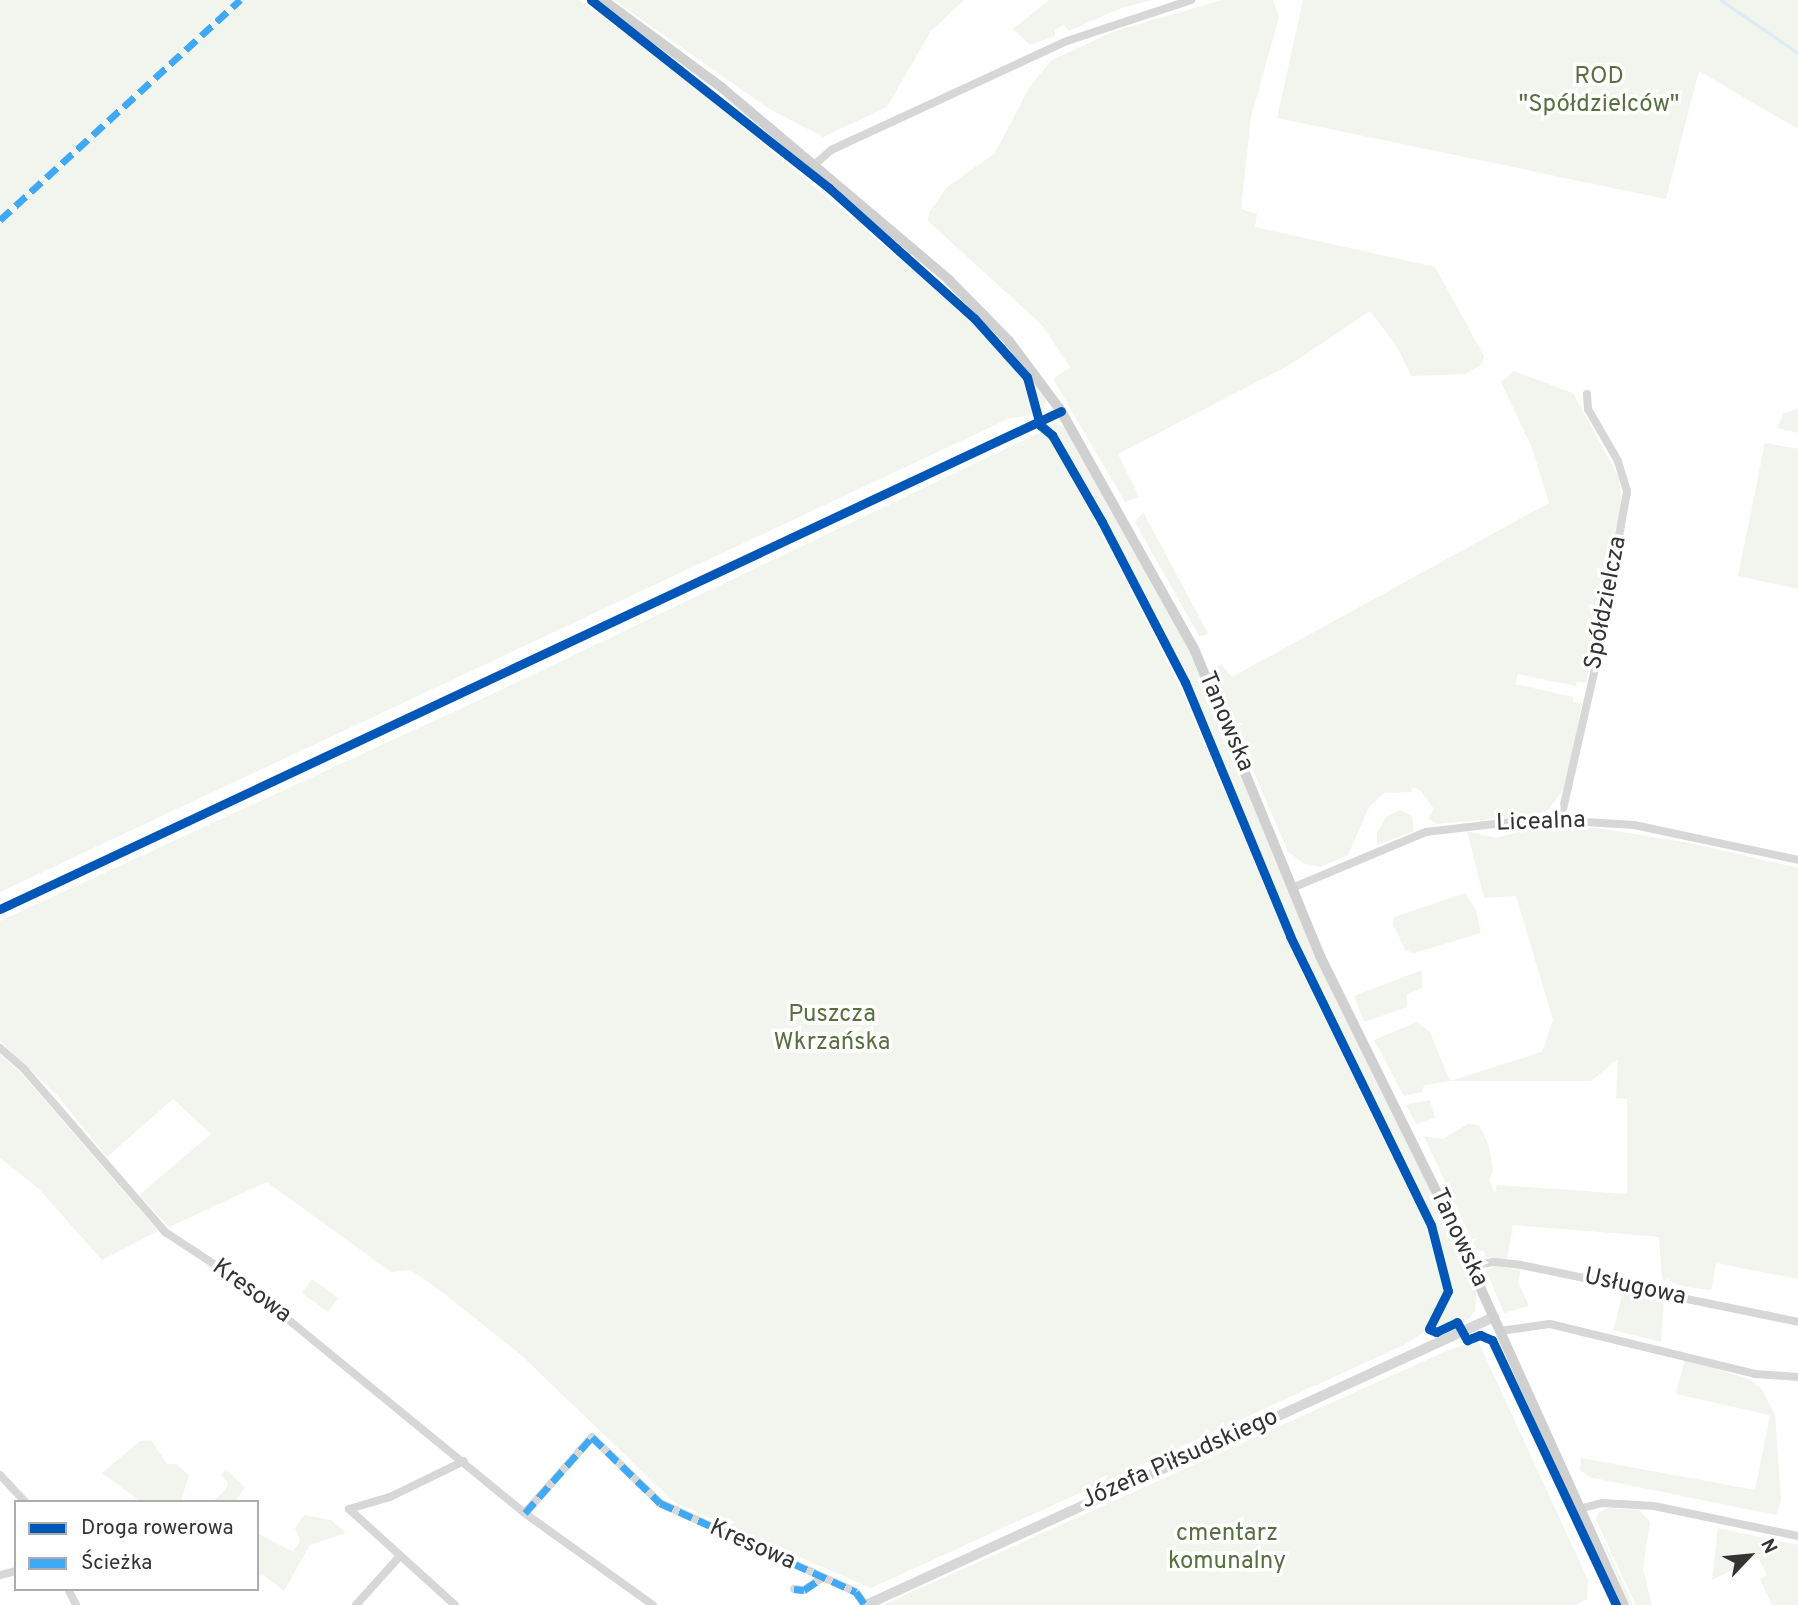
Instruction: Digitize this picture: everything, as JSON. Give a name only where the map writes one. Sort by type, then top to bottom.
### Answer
[{"type":"main road","name":"Tanowska","points":[[603,0],[710,78],[972,301],[1020,355],[1061,411],[1195,652],[1338,992],[1471,1266],[1624,1605]]},
{"type":"street","points":[[814,165],[831,150],[1067,41],[1191,0]]},
{"type":"street","name":"Spółdzielcza","points":[[1561,818],[1596,664],[1627,491],[1618,461],[1588,408],[1587,394]]},
{"type":"street","points":[[0,909],[1061,411]]},
{"type":"street","name":"Licealna","points":[[1292,888],[1426,832],[1561,818],[1634,825],[1798,860]]},
{"type":"street","name":"Kresowa","points":[[0,1048],[24,1069],[165,1232],[246,1285],[525,1513],[653,1605]]},
{"type":"street","name":"Usługowa","points":[[1471,1266],[1494,1262],[1521,1265],[1798,1322]]},
{"type":"street","name":"Józefa Piłsudskiego","points":[[866,1605],[1494,1317]]},
{"type":"street","points":[[1500,1331],[1550,1324],[1755,1374],[1798,1377]]},
{"type":"street","name":"Kresowa","points":[[525,1513],[592,1437],[660,1503],[856,1592],[866,1605]]},
{"type":"street","points":[[456,1605],[349,1509],[390,1497],[464,1461]]},
{"type":"street","points":[[0,1475],[24,1500]]},
{"type":"street","points":[[1580,1509],[1602,1503],[1654,1506],[1798,1536]]},
{"type":"street","points":[[356,1605],[400,1556]]},
{"type":"street","points":[[794,1589],[804,1590],[823,1577]]},
{"type":"green space","points":[[0,0],[579,0],[681,75],[959,308],[1024,377],[1034,415],[1010,418],[0,892]]},
{"type":"green space","points":[[614,0],[964,0],[931,31],[887,107],[823,137],[768,108]]},
{"type":"green space","points":[[1049,0],[1153,0],[1121,8],[1069,31],[1064,25],[1055,30],[1055,36],[1030,45],[1013,29]]},
{"type":"green space","points":[[1222,0],[1273,0],[1279,17],[1251,117],[1241,209],[1257,214],[1255,227],[1435,267],[1484,356],[1481,365],[1465,374],[1411,376],[1398,348],[1370,311],[1291,364],[1118,454],[1139,497],[1125,502],[1053,379],[1070,367],[1042,325],[928,221],[929,213],[947,187],[995,153],[1030,86],[1052,60],[1115,31]]},
{"type":"green space","name":"ROD \"Spółdzielców\"","points":[[1303,0],[1798,0],[1798,129],[1699,71],[1666,199],[1277,118]]},
{"type":"green space","points":[[1514,371],[1573,393],[1619,478],[1622,509],[1586,683],[1577,681],[1576,686],[1518,674],[1515,684],[1573,697],[1573,702],[1582,703],[1567,784],[1549,809],[1536,815],[1437,824],[1428,818],[1434,809],[1420,790],[1413,787],[1411,792],[1384,793],[1369,807],[1348,855],[1320,867],[1305,864],[1288,852],[1210,669],[1221,664],[1232,677],[1549,503],[1532,448],[1501,382]]},
{"type":"green space","points":[[1032,376],[1047,400],[1039,417],[1029,378]]},
{"type":"green space","points":[[1798,409],[1798,433],[1777,428],[1784,413]]},
{"type":"green space","points":[[1057,423],[1067,429],[1197,664],[1316,957],[1426,1179],[1476,1291],[1475,1311],[1464,1324],[1461,1318],[1432,1328],[1451,1287],[1434,1224],[1301,954],[1161,623],[1062,443],[1042,424]]},
{"type":"green space","name":"Puszcza Wkrzańska","points":[[1037,434],[1050,434],[1057,446],[1183,693],[1292,952],[1426,1226],[1445,1290],[1423,1333],[1404,1345],[871,1588],[674,1502],[521,1355],[442,1292],[411,1270],[391,1272],[267,1182],[169,1227],[139,1195],[211,1134],[173,1099],[107,1157],[57,1095],[0,1041],[0,921],[488,696]]},
{"type":"green space","points":[[1765,443],[1798,449],[1798,589],[1738,576]]},
{"type":"green space","points":[[1143,512],[1208,633],[1206,635],[1199,636],[1135,522]]},
{"type":"green space","points":[[1400,810],[1412,816],[1414,831],[1377,845],[1377,833],[1386,817]]},
{"type":"green space","points":[[1532,828],[1597,828],[1690,843],[1798,868],[1798,1279],[1716,1263],[1711,1290],[1686,1287],[1662,1279],[1659,1237],[1513,1225],[1507,1260],[1485,1257],[1484,1251],[1477,1251],[1424,1136],[1443,1139],[1468,1124],[1479,1125],[1489,1146],[1493,1171],[1489,1180],[1495,1193],[1497,1185],[1627,1194],[1627,1099],[1616,1098],[1618,1059],[1591,1081],[1450,1081],[1542,1052],[1553,1020],[1516,896],[1484,898],[1467,831],[1496,838]]},
{"type":"green space","points":[[1465,893],[1476,910],[1481,933],[1414,953],[1405,950],[1393,924],[1394,917]]},
{"type":"green space","points":[[1422,970],[1422,988],[1407,994],[1407,1007],[1364,1022],[1354,996]]},
{"type":"green space","points":[[1417,1022],[1430,1032],[1450,1081],[1424,1085],[1422,1092],[1404,1096],[1374,1040]]},
{"type":"green space","points":[[0,1055],[21,1073],[158,1231],[102,1260],[39,1189],[0,1158]]},
{"type":"green space","points":[[1430,1100],[1435,1118],[1416,1124],[1406,1105]]},
{"type":"green space","points":[[1496,1266],[1521,1270],[1518,1282],[1529,1306],[1504,1313],[1486,1270]]},
{"type":"green space","points":[[312,1279],[338,1298],[328,1312],[302,1293]]},
{"type":"green space","points":[[1624,1289],[1664,1299],[1661,1342],[1613,1330]]},
{"type":"green space","name":"cmentarz komunalny","points":[[1478,1341],[1588,1580],[1587,1599],[1576,1605],[883,1605],[1451,1349]]},
{"type":"green space","points":[[1685,1359],[1749,1379],[1761,1388],[1775,1415],[1781,1500],[1776,1515],[1589,1477],[1580,1470],[1581,1458],[1755,1490],[1770,1415],[1676,1394]]},
{"type":"green space","points":[[1530,1409],[1616,1598],[1615,1601],[1526,1414]]},
{"type":"green space","points":[[151,1440],[167,1464],[176,1464],[189,1475],[182,1500],[138,1500],[102,1473],[140,1441]]},
{"type":"green space","points":[[226,1470],[245,1487],[236,1500],[214,1500],[226,1489],[228,1483],[221,1474]]},
{"type":"green space","points":[[1608,1508],[1639,1510],[1650,1522],[1643,1569],[1652,1605],[1636,1605],[1596,1520],[1598,1513]]},
{"type":"green space","points":[[304,1515],[331,1520],[346,1533],[310,1545],[284,1591],[262,1574],[259,1577],[259,1534],[293,1552],[300,1541],[295,1528]]},
{"type":"green space","points":[[1594,1520],[1633,1605],[1629,1605]]},
{"type":"green space","points":[[1718,1528],[1798,1545],[1798,1605],[1772,1605],[1760,1579],[1767,1575],[1758,1557],[1712,1580]]},
{"type":"waterway","points":[[1721,0],[1798,53]]},
{"type":"marked path","points":[[0,220],[240,0]]},
{"type":"marked path","points":[[525,1513],[592,1437],[660,1503],[856,1592],[865,1605]]},
{"type":"marked path","points":[[794,1589],[804,1590],[823,1577]]},
{"type":"cycle path","points":[[591,0],[829,188],[974,318],[1027,377],[1040,425],[1052,435],[1102,522],[1185,682],[1290,936],[1431,1225],[1448,1291],[1429,1329],[1436,1332],[1457,1322],[1467,1340],[1480,1335],[1492,1340],[1616,1605]]},
{"type":"cycle path","points":[[0,909],[1061,411]]}]
